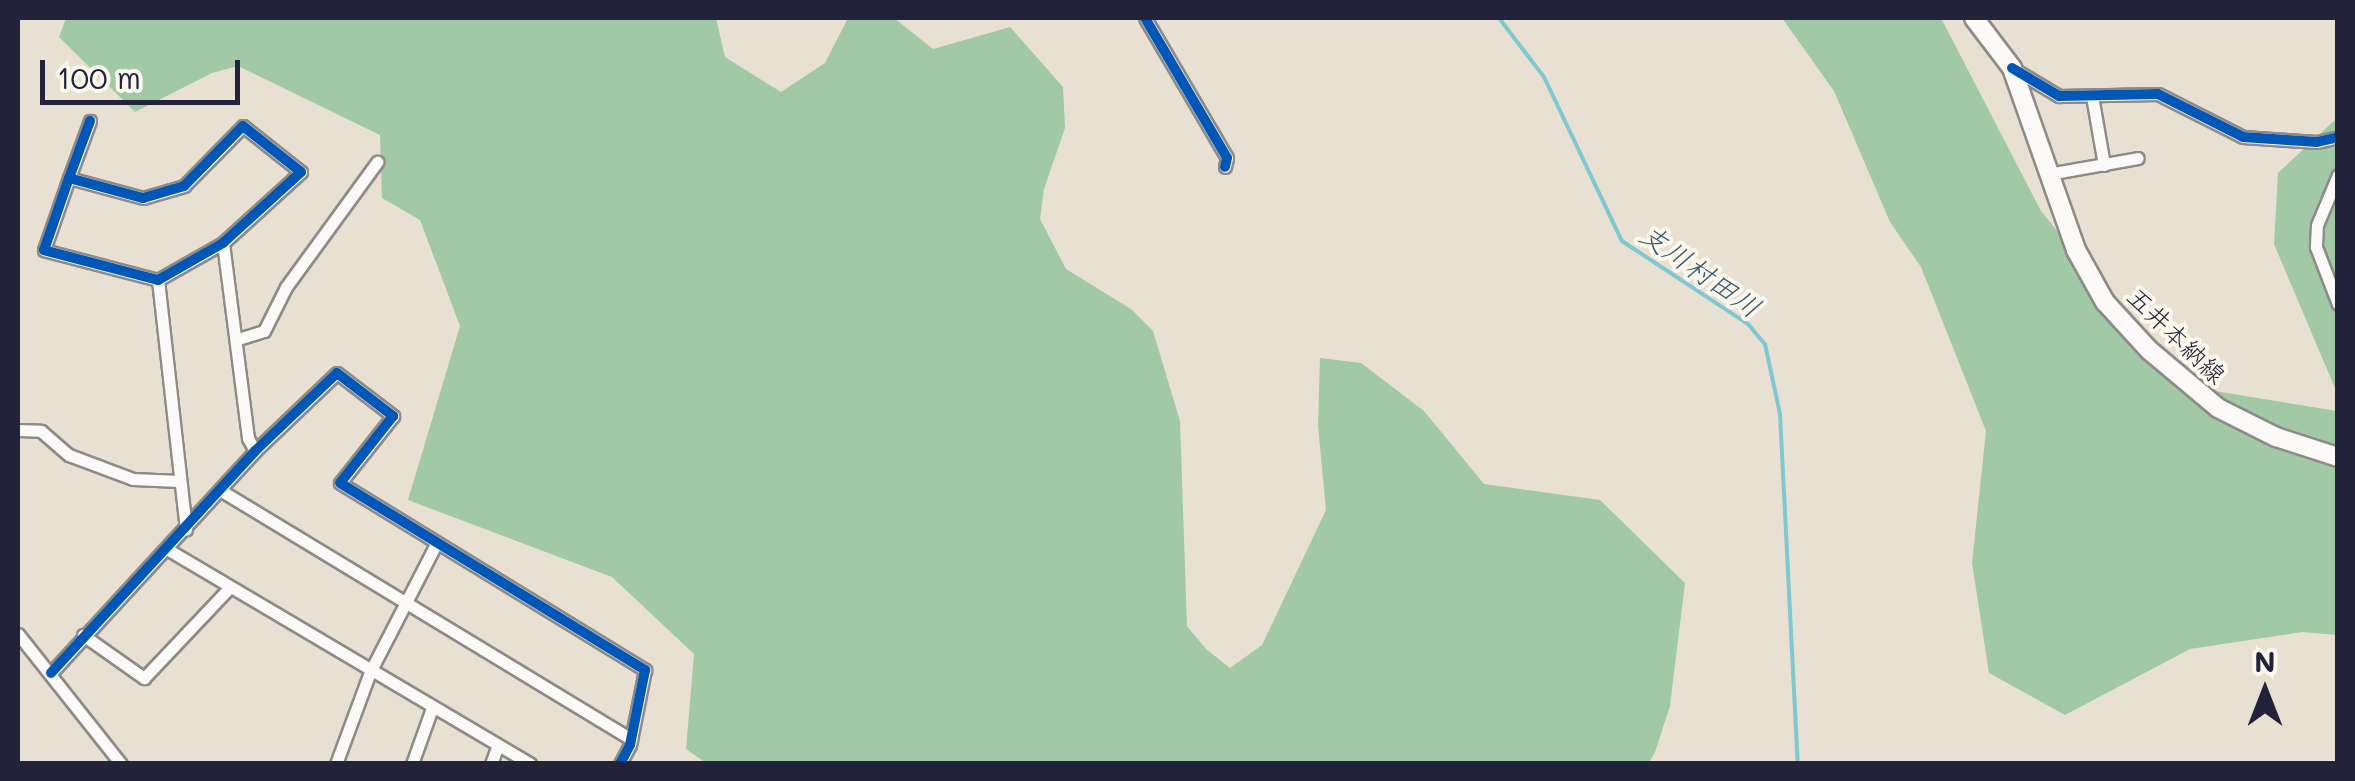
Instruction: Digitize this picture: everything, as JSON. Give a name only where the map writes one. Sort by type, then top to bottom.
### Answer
[{"type":"main road","name":"五井本納線","points":[[1983,21],[2012,68],[2076,250],[2106,302],[2148,350],[2218,408],[2276,437],[2338,457]]},
{"type":"street","points":[[1145,18],[1228,158],[1224,167]]},
{"type":"street","points":[[2012,68],[2060,96],[2158,94],[2254,139],[2317,142],[2338,138]]},
{"type":"street","points":[[2092,96],[2104,165]]},
{"type":"street","points":[[69,178],[143,198],[184,186],[242,126],[301,172],[223,243],[158,280],[44,250],[69,178],[90,121]]},
{"type":"street","points":[[2048,174],[2138,158]]},
{"type":"street","points":[[238,338],[264,331],[286,287],[377,162]]},
{"type":"street","points":[[2338,175],[2318,226],[2316,246],[2338,304]]},
{"type":"street","points":[[223,243],[248,438],[255,451]]},
{"type":"street","points":[[158,280],[186,530]]},
{"type":"street","points":[[52,673],[255,451],[336,373],[392,416],[340,483],[645,670],[631,739],[620,764]]},
{"type":"street","points":[[18,430],[41,431],[69,455],[133,479],[180,481]]},
{"type":"street","points":[[220,490],[404,605],[631,739]]},
{"type":"street","points":[[336,764],[370,672],[436,544]]},
{"type":"street","points":[[167,549],[530,764]]},
{"type":"street","points":[[83,635],[144,678],[230,587]]},
{"type":"street","points":[[18,634],[121,764]]},
{"type":"street","points":[[412,764],[432,708]]},
{"type":"street","points":[[491,764],[498,745]]},
{"type":"green space","points":[[66,18],[716,18],[725,57],[781,92],[825,63],[848,18],[894,18],[933,49],[1010,27],[1063,87],[1065,128],[1044,189],[1040,219],[1066,269],[1131,309],[1153,331],[1180,421],[1187,626],[1206,649],[1230,668],[1262,645],[1326,510],[1318,426],[1320,358],[1361,363],[1424,411],[1484,484],[1600,500],[1685,583],[1670,706],[1655,752],[1648,764],[706,763],[686,749],[694,654],[612,577],[408,500],[460,326],[420,220],[382,198],[380,135],[238,66],[212,73],[135,112],[59,37]]},
{"type":"green space","points":[[1782,18],[1941,18],[2041,211],[2184,386],[2337,411],[2337,635],[2302,632],[2190,649],[2065,715],[1989,673],[1972,563],[1986,431],[1921,267],[1890,222],[1834,91]]},
{"type":"green space","points":[[2337,118],[2337,393],[2274,244],[2278,173]]},
{"type":"waterway","name":"支川村田川","points":[[1499,18],[1544,77],[1622,241],[1748,324],[1765,344],[1780,414],[1798,764]]},
{"type":"cycle path","points":[[1145,18],[1227,158],[1225,167]]},
{"type":"cycle path","points":[[2012,68],[2059,96],[2158,94],[2243,137],[2317,142],[2338,137]]},
{"type":"cycle path","points":[[69,178],[143,198],[184,186],[243,126],[301,172],[223,243],[158,280],[44,250],[69,178],[90,121]]},
{"type":"cycle path","points":[[51,673],[255,451],[337,373],[393,416],[340,483],[645,670],[630,745],[620,764]]}]
